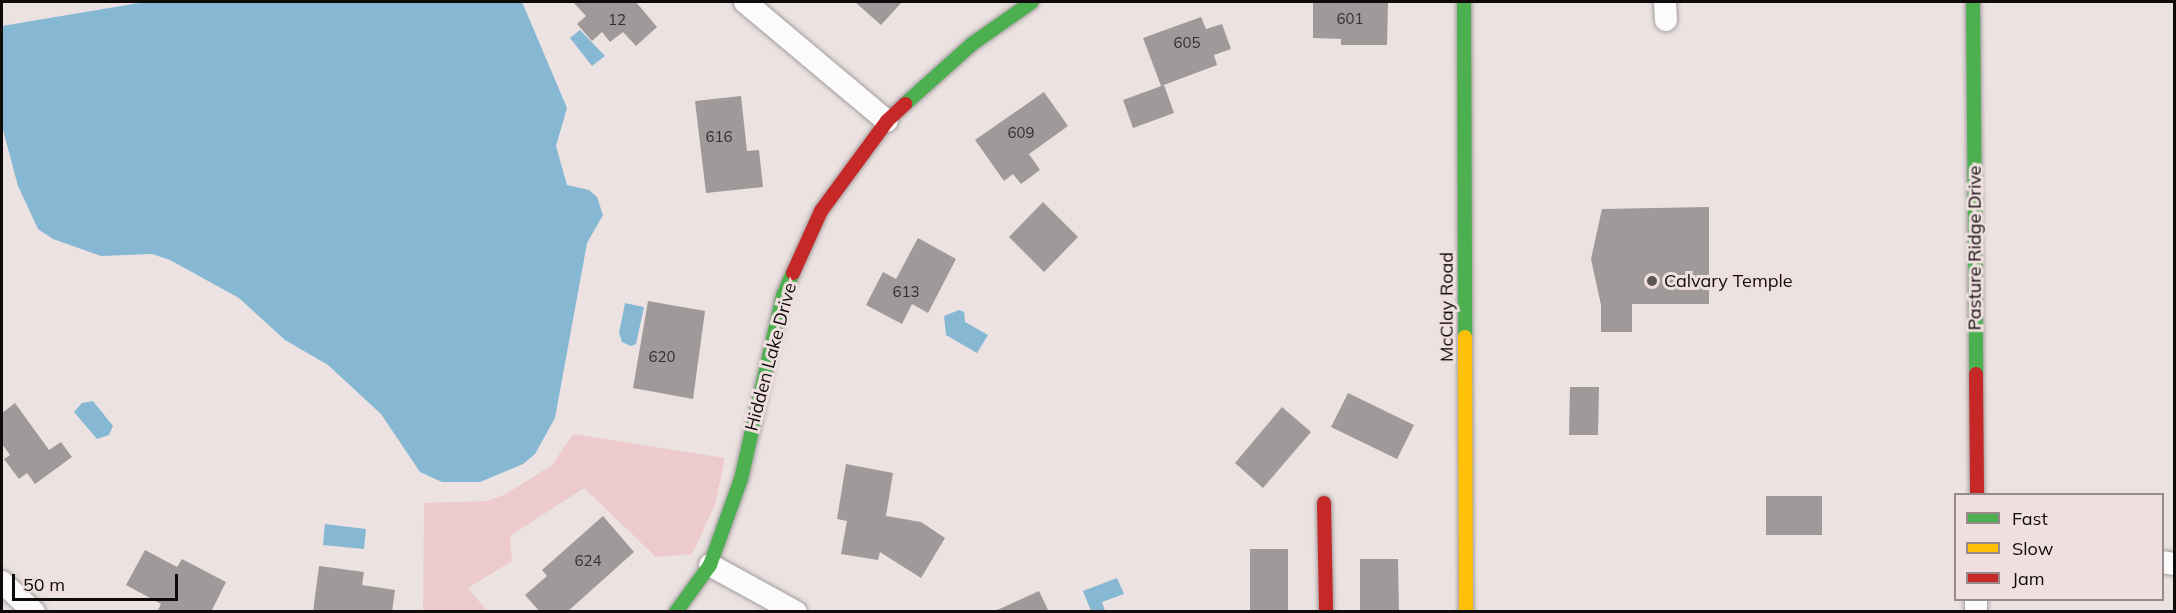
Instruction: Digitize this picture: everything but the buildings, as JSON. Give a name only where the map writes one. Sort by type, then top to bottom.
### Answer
[{"type":"street","points":[[745,2],[887,121]]},
{"type":"street","name":"Hidden Lake Drive","points":[[676,612],[710,565],[741,479],[783,296],[821,211],[887,121],[972,44],[1032,2]]},
{"type":"street","name":"McClay Road","points":[[1464,2],[1466,612]]},
{"type":"street","name":"Pasture Ridge Drive","points":[[1973,2],[1977,493]]},
{"type":"street","points":[[1324,502],[1326,612]]},
{"type":"street","points":[[710,565],[796,612]]},
{"type":"street","points":[[2,582],[34,612]]},
{"type":"shaded area","points":[[573,434],[725,458],[715,505],[692,554],[656,557],[584,488],[510,536],[512,561],[468,588],[487,611],[423,612],[424,503],[487,501],[506,494],[552,465]]},
{"type":"water","points":[[145,2],[522,2],[567,108],[556,146],[567,185],[589,190],[597,197],[603,215],[587,243],[555,418],[535,454],[523,464],[480,482],[442,482],[420,472],[381,414],[328,365],[285,340],[239,298],[170,260],[152,254],[101,256],[53,239],[38,229],[18,186],[2,126],[2,26]]},
{"type":"water","points":[[580,30],[605,56],[592,66],[570,38]]},
{"type":"water","points":[[625,303],[644,307],[636,344],[631,346],[622,342],[619,333]]},
{"type":"water","points":[[959,310],[964,312],[965,322],[988,335],[977,353],[946,335],[944,316]]},
{"type":"water","points":[[93,401],[113,426],[109,435],[97,439],[74,412],[82,403]]},
{"type":"water","points":[[325,524],[366,529],[364,549],[323,545]]},
{"type":"water","points":[[1117,578],[1124,594],[1102,602],[1105,611],[1091,611],[1083,591]]},
{"type":"traffic: fast","points":[[905,104],[972,44],[1032,2]]},
{"type":"traffic: fast","points":[[1464,2],[1465,337]]},
{"type":"traffic: fast","points":[[1973,2],[1976,374]]},
{"type":"traffic: fast","points":[[676,612],[710,565],[741,479],[783,296],[793,273]]},
{"type":"traffic: slow","points":[[1465,337],[1466,612]]},
{"type":"traffic: jam","points":[[793,273],[821,211],[887,121],[905,104]]},
{"type":"traffic: jam","points":[[1976,374],[1977,493]]},
{"type":"traffic: jam","points":[[1324,503],[1326,612]]},
{"type":"place","name":"Calvary Temple","points":[[1652,281]]}]
